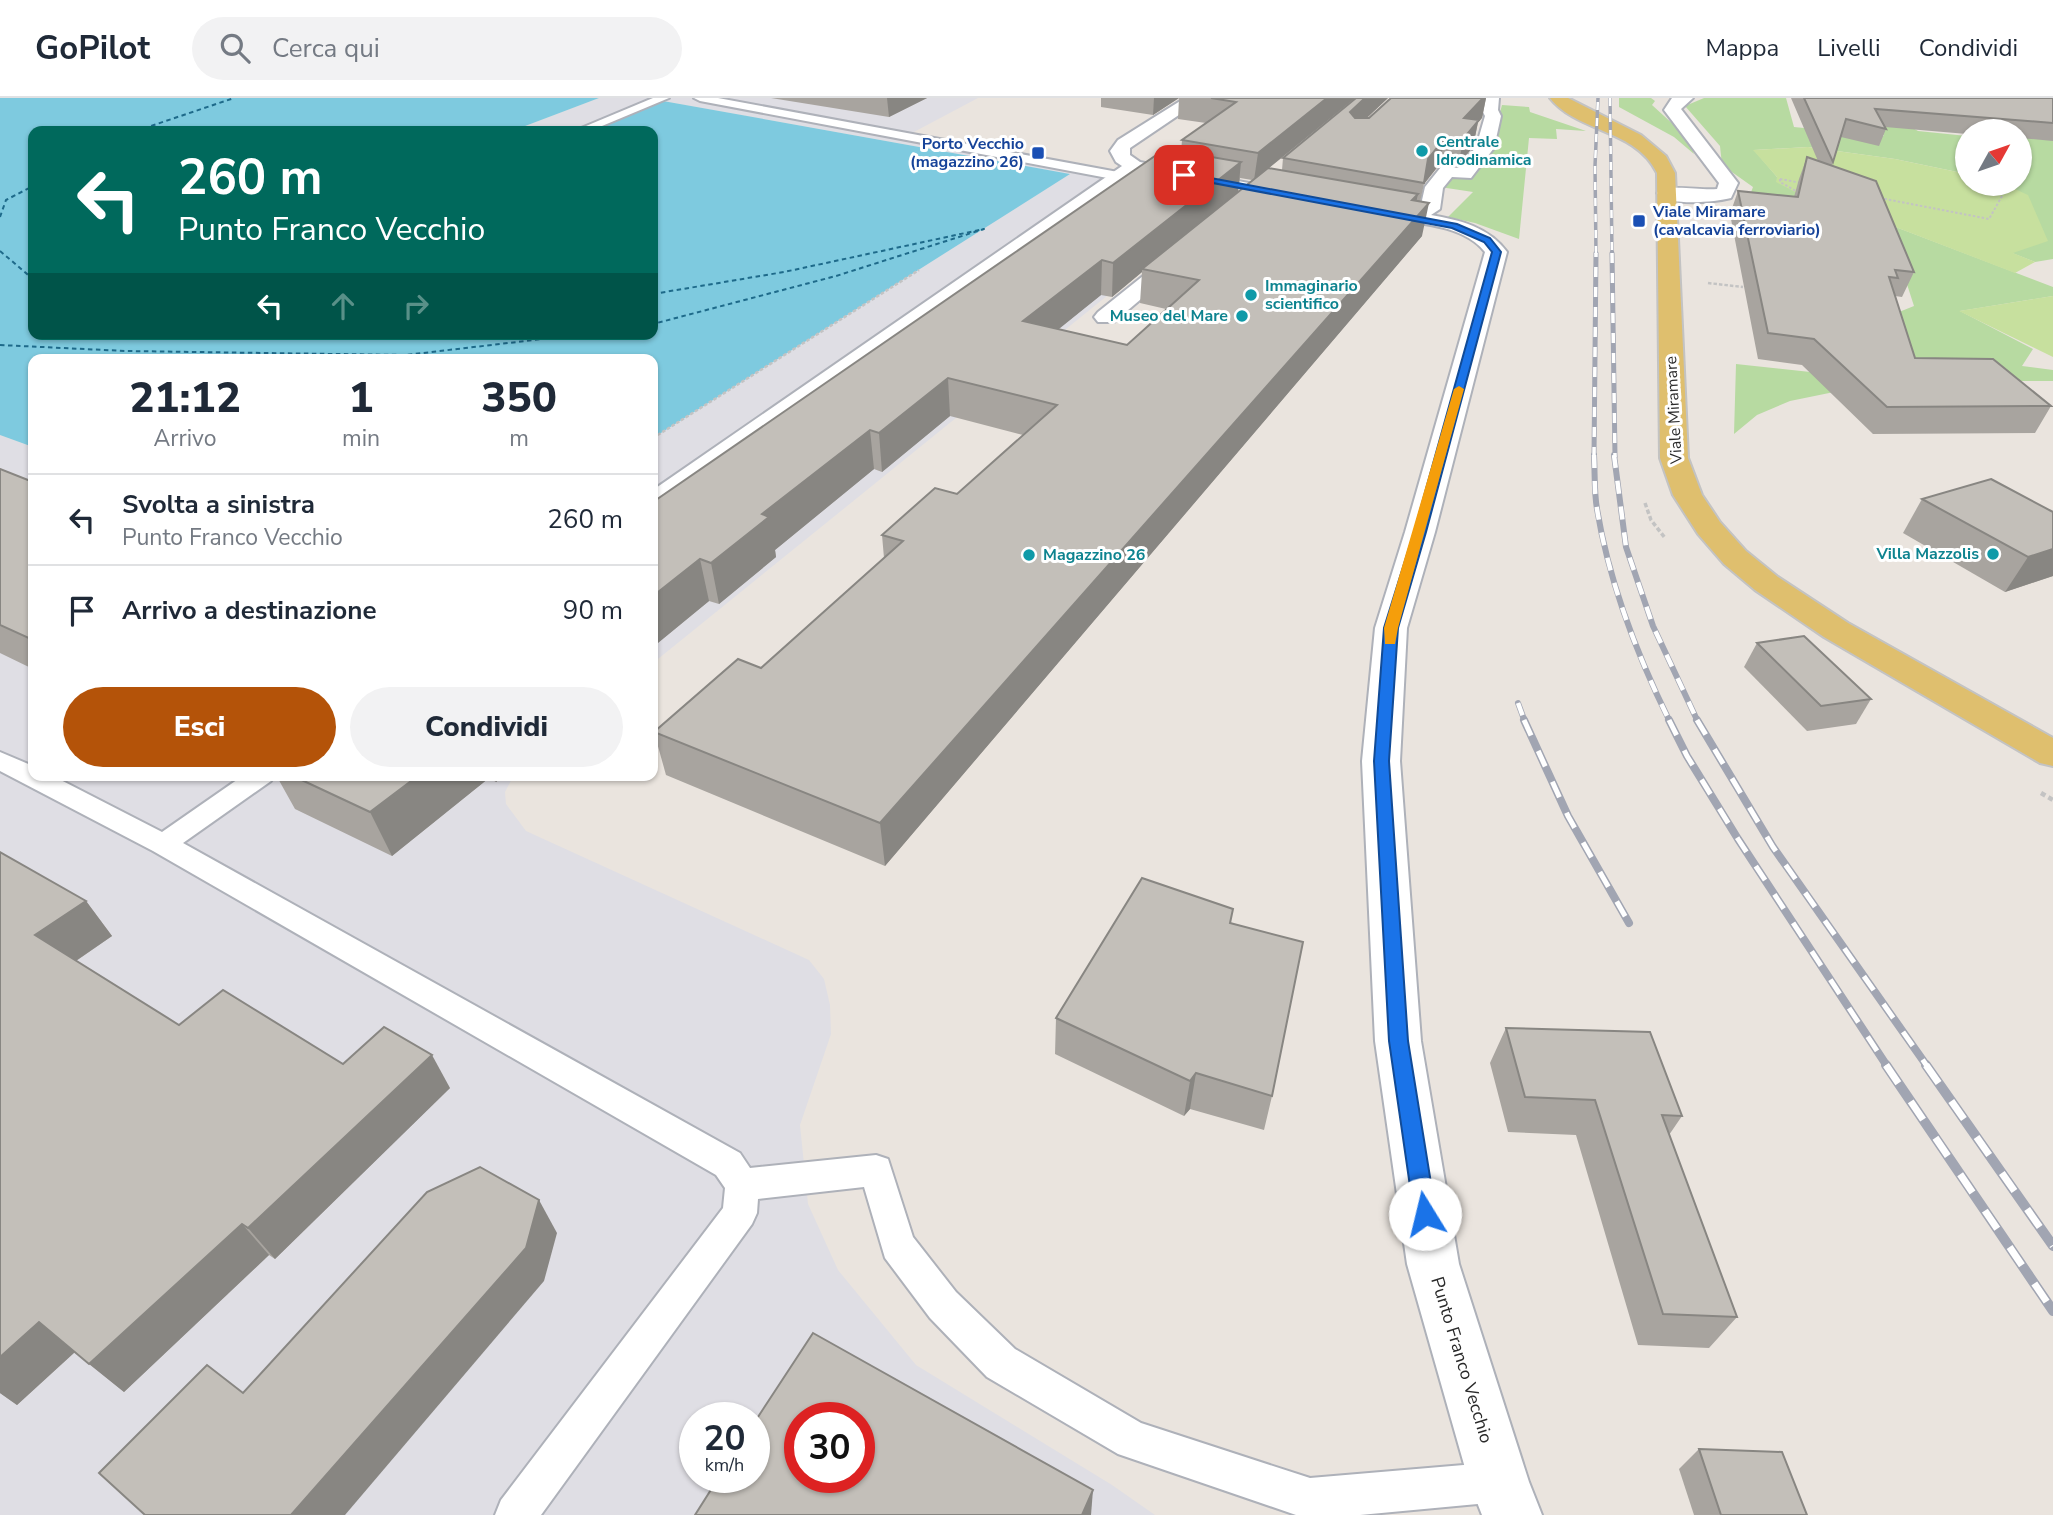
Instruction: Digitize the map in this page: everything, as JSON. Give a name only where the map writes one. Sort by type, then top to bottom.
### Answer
[{"type":"main road","name":"Viale Miramare","points":[[1558,98],[1657,155],[1663,163],[1667,193],[1674,458],[1680,482],[1705,524],[1748,567],[1820,620],[2053,754]]},
{"type":"street","points":[[1126,171],[1119,151],[1124,144],[1196,98]]},
{"type":"street","points":[[1667,193],[1700,197],[1724,194],[1729,183],[1711,163],[1702,144],[1672,110],[1675,103],[1685,98]]},
{"type":"street","name":"Punto Franco Vecchio","points":[[1490,104],[1493,116],[1485,148],[1464,174],[1447,171],[1434,187],[1437,215],[1353,201],[1454,226],[1487,240],[1496,252],[1420,532],[1391,628],[1381,761],[1398,1041],[1433,1264],[1506,1498]]},
{"type":"street","points":[[658,499],[1126,171],[1258,190],[1311,194]]},
{"type":"street","points":[[1239,206],[1278,173]]},
{"type":"street","points":[[1106,317],[1192,246]]},
{"type":"lane","points":[[593,126],[663,98]]},
{"type":"lane","points":[[701,98],[1126,171]]},
{"type":"lane","points":[[0,760],[28,774]]},
{"type":"lane","points":[[41,781],[163,844],[728,1164],[742,1185],[740,1213],[516,1515]]},
{"type":"lane","points":[[163,844],[253,781]]},
{"type":"lane","points":[[742,1185],[876,1170],[898,1246],[943,1305],[1001,1363],[1132,1440],[1310,1499],[1506,1498]]},
{"type":"path","points":[[1801,194],[1780,182],[1780,179],[1806,184]]},
{"type":"path","points":[[1871,196],[1989,219],[2002,196]]},
{"type":"path","points":[[658,435],[925,266]]},
{"type":"path","points":[[1708,283],[1743,287]]},
{"type":"shaded area","points":[[599,98],[978,98],[912,133],[1233,194],[658,659],[658,435],[1069,174],[663,101],[600,126],[525,126]]},
{"type":"shaded area","points":[[0,435],[28,445],[28,781],[511,781],[505,792],[506,804],[526,831],[809,960],[824,979],[830,1005],[831,1034],[800,1125],[808,1204],[838,1270],[916,1365],[1112,1485],[1155,1515],[0,1515]]},
{"type":"green space","points":[[1619,98],[1651,98],[1655,101],[1652,105],[1687,137],[1694,154],[1674,137],[1619,107]]},
{"type":"green space","points":[[1704,98],[1786,98],[1794,127],[1884,136],[1864,113],[1890,115],[1918,131],[1955,135],[1955,172],[1895,159],[1808,147],[1754,150],[1777,177],[1811,200],[1750,195],[1753,187],[1722,165],[1720,146],[1685,106]]},
{"type":"green space","points":[[1502,105],[1529,107],[1530,112],[1586,131],[1556,129],[1557,139],[1529,138],[1519,239],[1475,223],[1448,217],[1473,192],[1440,187],[1451,173],[1490,150]]},
{"type":"green space","points":[[2053,110],[2053,259],[2035,262],[2012,253],[2005,196],[2032,196],[2032,123]]},
{"type":"green space","points":[[1808,147],[1895,159],[1955,172],[1955,196],[2028,196],[2048,241],[2013,253],[2035,262],[2015,273],[1859,213],[1808,199],[1776,182],[1777,177],[1753,150]]},
{"type":"green space","points":[[1859,213],[2053,287],[2053,296],[1960,311],[2033,349],[2022,366],[2053,370],[2053,381],[1964,381],[1839,391],[1790,401],[1757,415],[1734,434],[1736,364],[1838,375],[1894,314],[1914,306],[1904,275]]},
{"type":"green space","points":[[2053,296],[2053,357],[1959,311]]},
{"type":"water","points":[[0,98],[599,98],[525,126],[28,126],[28,340],[658,340],[658,126],[600,126],[663,101],[1070,174],[658,435],[658,354],[28,354],[28,445],[0,435]]},
{"type":"building","points":[[1211,98],[1327,98],[1258,153],[1182,140],[1236,102]]},
{"type":"building","points":[[1356,98],[1365,98],[1350,112],[1355,118],[1369,118],[1391,98],[1483,98],[1464,118],[1479,120],[1464,138],[1445,138],[1428,159],[1424,183],[1283,158]]},
{"type":"building","points":[[1804,98],[2053,98],[2053,123],[2032,121],[2032,119],[1875,109],[1886,129],[1846,119],[1833,162]]},
{"type":"building","points":[[1165,149],[1241,162],[1113,263],[1102,260],[1023,321],[1127,345],[1199,280],[1142,269],[1268,168],[1418,194],[1412,200],[1429,203],[880,823],[658,734],[658,729],[738,659],[761,668],[903,541],[882,535],[935,488],[957,494],[1057,405],[948,378],[879,433],[870,430],[762,514],[769,517],[711,563],[700,559],[658,592],[658,499]]},
{"type":"building","points":[[1807,157],[1876,181],[1914,272],[1895,270],[1898,278],[1889,277],[1915,358],[1993,359],[2051,406],[1887,407],[1814,339],[1768,333],[1738,191],[1798,197]]},
{"type":"building","points":[[0,469],[28,480],[28,638],[0,625]]},
{"type":"building","points":[[1991,479],[2053,512],[2053,549],[2028,557],[1922,499]]},
{"type":"building","points":[[1804,636],[1871,699],[1821,706],[1757,643]]},
{"type":"building","points":[[304,781],[411,781],[370,812]]},
{"type":"building","points":[[0,852],[86,901],[35,935],[179,1025],[223,990],[343,1064],[384,1027],[432,1055],[248,1228],[242,1224],[89,1364],[39,1322],[0,1357]]},
{"type":"building","points":[[1142,878],[1233,909],[1230,923],[1303,942],[1272,1096],[1196,1073],[1190,1081],[1056,1018]]},
{"type":"building","points":[[1506,1028],[1650,1032],[1682,1116],[1662,1115],[1737,1317],[1663,1314],[1595,1100],[1525,1097]]},
{"type":"building","points":[[480,1167],[539,1200],[526,1248],[291,1515],[145,1515],[99,1473],[207,1365],[243,1393],[427,1192]]},
{"type":"building","points":[[813,1333],[1093,1490],[1082,1515],[695,1515],[709,1493],[770,1493],[770,1402],[768,1402]]},
{"type":"building","points":[[1699,1449],[1782,1452],[1807,1515],[1721,1515]]},
{"type":"ferry route","points":[[151,126],[234,98]]},
{"type":"ferry route","points":[[0,217],[6,200],[28,189]]},
{"type":"ferry route","points":[[658,293],[784,272],[984,229],[836,276],[658,323]]},
{"type":"ferry route","points":[[0,251],[28,275]]},
{"type":"ferry route","points":[[415,354],[534,340]]},
{"type":"ferry route","points":[[0,345],[126,351],[336,354]]},
{"type":"railway","points":[[1596,254],[1595,166],[1598,98]]},
{"type":"railway","points":[[1610,98],[1612,254]]},
{"type":"railway","points":[[1612,253],[1615,457]]},
{"type":"railway","points":[[1594,455],[1596,254]]},
{"type":"railway","points":[[1594,455],[1596,503],[1609,564],[1646,671],[1670,722]]},
{"type":"railway","points":[[1614,455],[1626,547],[1653,626],[1697,720]]},
{"type":"railway","points":[[1518,703],[1525,722]]},
{"type":"railway","points":[[1524,720],[1568,816],[1629,923]]},
{"type":"railway","points":[[1697,720],[1773,847],[1927,1066]]},
{"type":"railway","points":[[1670,722],[1687,756],[1738,839],[1887,1066]]},
{"type":"railway","points":[[1886,1065],[2053,1311]]},
{"type":"railway","points":[[1926,1065],[2053,1246]]},
{"type":"slow traffic","points":[[1390,641],[1391,628],[1459,389]]},
{"type":"place","name":"Centrale Idrodinamica","points":[[1422,151]]},
{"type":"place","name":"Porto Vecchio (magazzino 26)","points":[[1038,153]]},
{"type":"place","name":"Viale Miramare (cavalcavia ferroviario)","points":[[1639,221]]},
{"type":"place","name":"Immaginario scientifico","points":[[1251,295]]},
{"type":"place","name":"Museo del Mare","points":[[1242,316]]},
{"type":"place","name":"Villa Mazzolis","points":[[1993,554]]},
{"type":"place","name":"Magazzino 26","points":[[1029,555]]},
{"type":"route","points":[[1184,175],[1454,226],[1476,233],[1487,240],[1496,252],[1420,532],[1391,628],[1381,761],[1398,1041],[1425,1214]]}]
